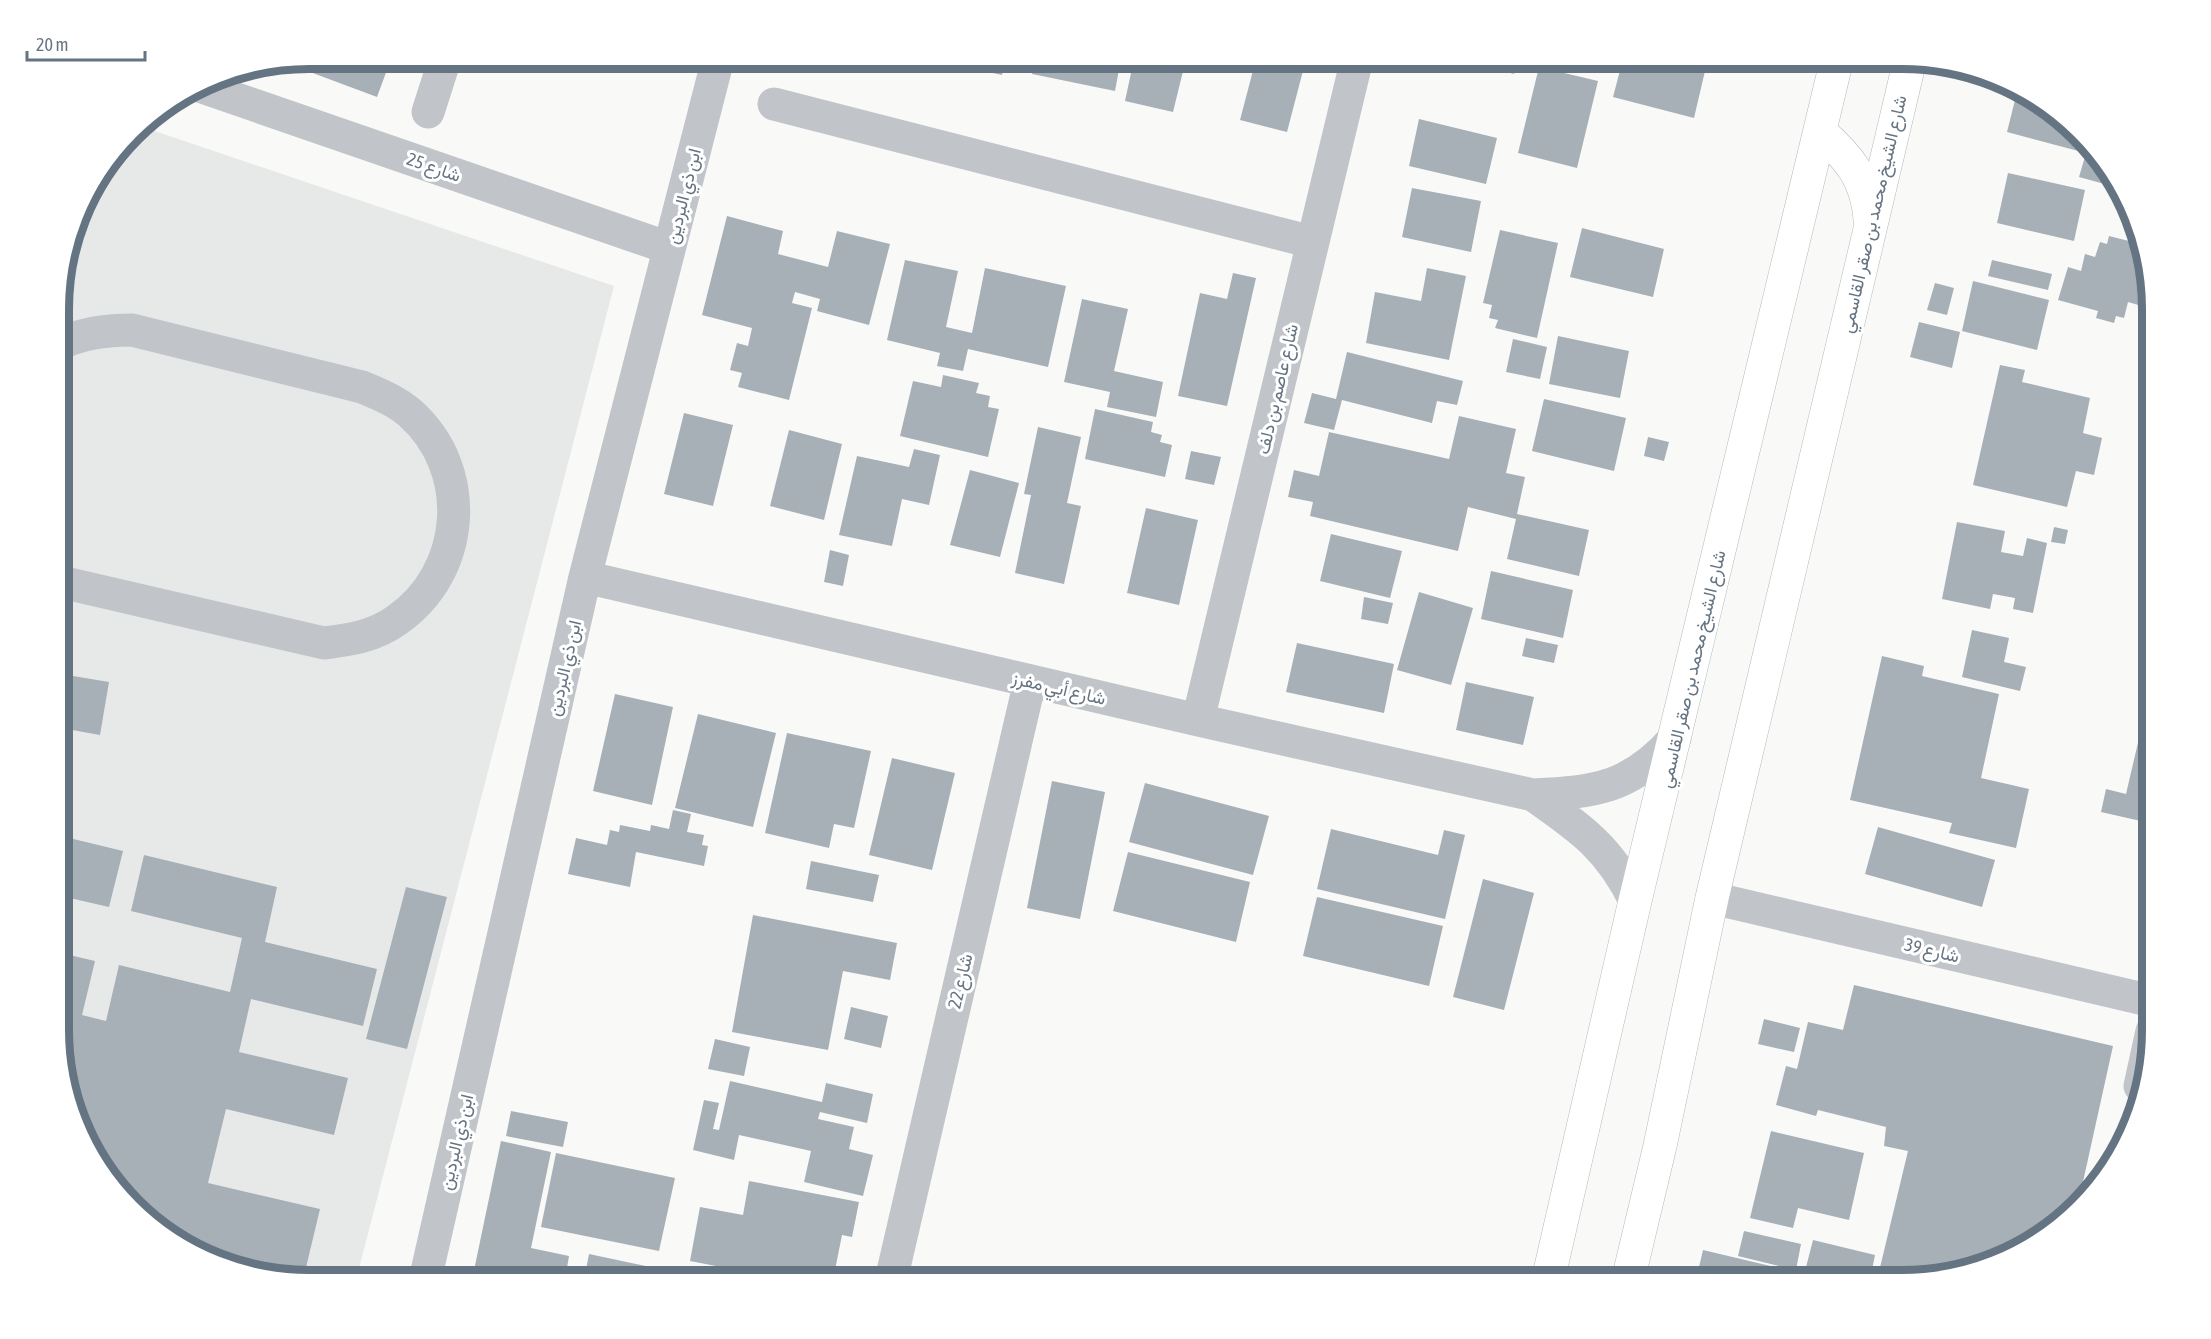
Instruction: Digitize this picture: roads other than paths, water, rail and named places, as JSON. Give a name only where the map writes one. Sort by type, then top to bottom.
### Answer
[{"type":"main road","name":"شارع الشيخ محمد بن صقر القاسمي","points":[[1550,1270],[1635,902],[1834,69]]},
{"type":"main road","name":"شارع الشيخ محمد بن صقر القاسمي","points":[[1630,1270],[1660,1146],[1712,898],[1908,69]]},
{"type":"main road","points":[[1820,132],[1844,155],[1862,182],[1868,198],[1870,226]]},
{"type":"street","points":[[428,111],[441,69]]},
{"type":"street","name":"ابن ذي البردين","points":[[426,1270],[585,578],[715,69]]},
{"type":"street","name":"شارع عاصم بن دلف","points":[[1198,720],[1354,69]]},
{"type":"street","name":"شارع 25","points":[[211,90],[669,248]]},
{"type":"street","points":[[774,104],[1312,242]]},
{"type":"street","points":[[69,339],[81,334],[106,330],[132,330],[371,390],[387,397],[410,413],[429,433],[442,456],[452,483],[455,510],[453,537],[445,562],[433,584],[417,604],[397,621],[374,633],[349,640],[324,643],[69,584]]},
{"type":"street","name":"شارع أبي مفرز","points":[[585,578],[1533,795],[1578,793],[1615,784],[1648,765],[1675,738]]},
{"type":"street","name":"شارع 22","points":[[893,1270],[1030,681]]},
{"type":"street","name":"شارع أبي مفرز","points":[[1533,795],[1585,832],[1600,847],[1620,873],[1635,902]]},
{"type":"street","name":"شارع 39","points":[[1712,898],[2142,999]]}]
